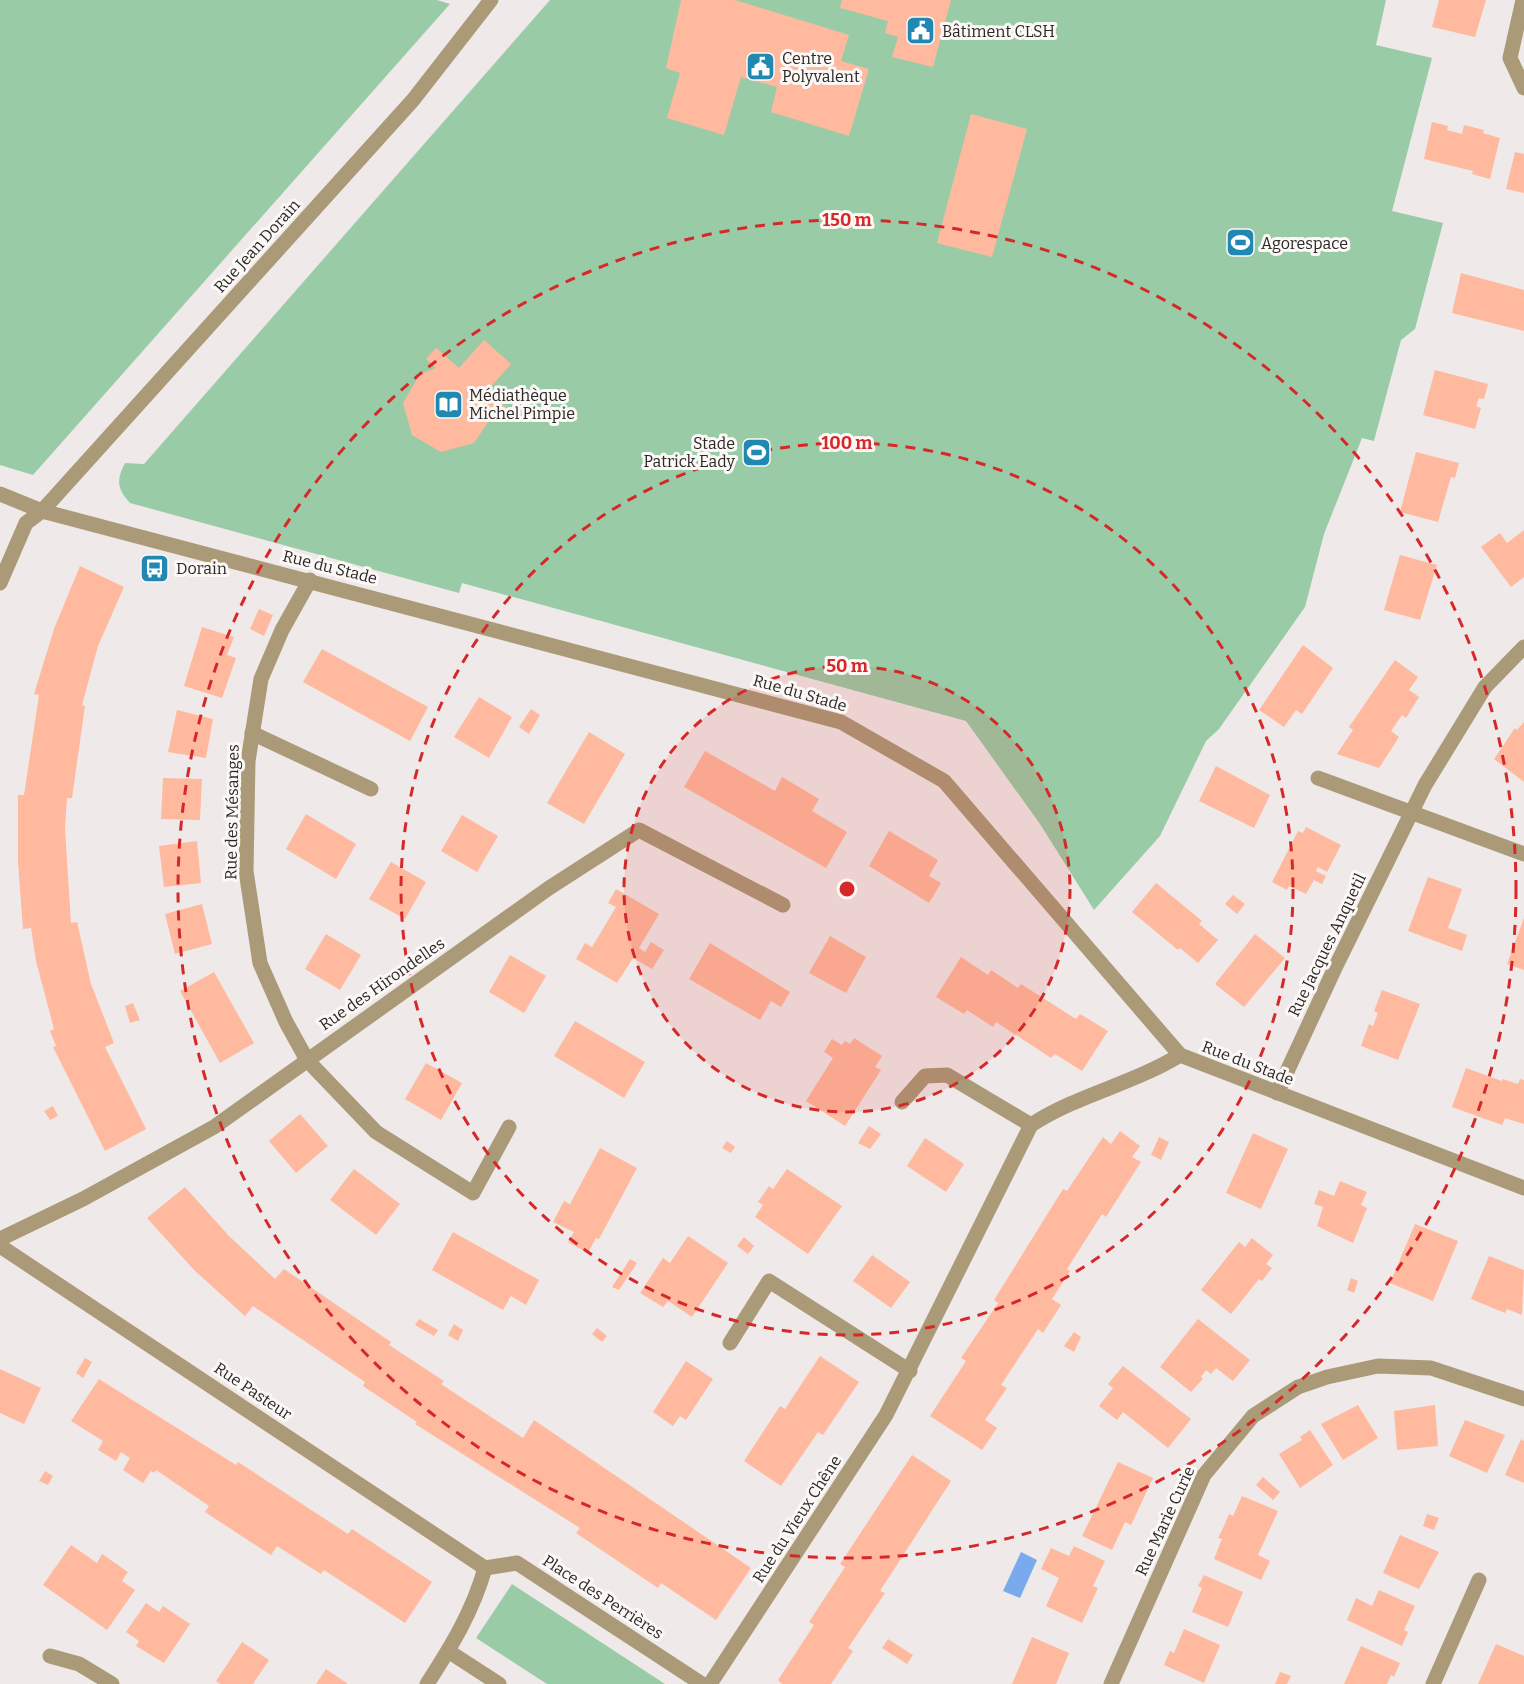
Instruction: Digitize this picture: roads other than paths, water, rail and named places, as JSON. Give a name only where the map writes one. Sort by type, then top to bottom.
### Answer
[{"type":"street","name":"Rue Jean Dorain","points":[[0,584],[26,523],[42,511],[413,100],[491,0]]},
{"type":"street","points":[[1523,0],[1510,58],[1524,88]]},
{"type":"street","name":"Rue du Stade","points":[[0,494],[42,511],[841,722],[944,781],[1180,1055],[1524,1188]]},
{"type":"street","name":"Rue des Mésanges","points":[[310,580],[282,630],[261,679],[248,761],[246,872],[260,963],[286,1022],[307,1060],[376,1132],[473,1193],[509,1127]]},
{"type":"street","name":"Rue Jacques Anquetil","points":[[1277,1093],[1334,970],[1411,814],[1457,730],[1485,687],[1524,647]]},
{"type":"street","name":"Rue des Mésanges","points":[[252,733],[371,789]]},
{"type":"street","points":[[1318,778],[1524,854]]},
{"type":"street","name":"Rue des Hirondelles","points":[[0,1239],[83,1199],[214,1127],[549,888],[639,830],[783,905]]},
{"type":"street","points":[[902,1102],[925,1076],[946,1075],[1031,1125],[1049,1114],[1154,1071],[1180,1055]]},
{"type":"street","name":"Rue du Vieux Chêne","points":[[710,1684],[886,1415],[1031,1125]]},
{"type":"street","name":"Rue Pasteur","points":[[0,1246],[485,1568]]},
{"type":"street","points":[[730,1343],[770,1281],[910,1371]]},
{"type":"street","name":"Rue Marie Curie","points":[[1112,1684],[1204,1475],[1253,1416],[1298,1388],[1327,1377],[1378,1366],[1431,1368],[1524,1399]]},
{"type":"street","name":"Place des Perrières","points":[[485,1568],[518,1563],[702,1684]]},
{"type":"street","points":[[427,1684],[448,1651],[477,1596],[485,1568]]},
{"type":"street","points":[[1433,1684],[1479,1580]]},
{"type":"street","points":[[448,1651],[500,1684]]},
{"type":"street","points":[[50,1656],[79,1664],[112,1684]]},
{"type":"water","points":[[1021,1552],[1037,1560],[1020,1598],[1003,1591]]},
{"type":"place","name":"Bâtiment CLSH","points":[[921,31]]},
{"type":"place","name":"Centre Polyvalent","points":[[761,67]]},
{"type":"place","name":"Agorespace","points":[[1240,243]]},
{"type":"place","name":"Médiathèque Michel Pimpie","points":[[448,404]]},
{"type":"place","name":"Stade Patrick Eady","points":[[756,452]]},
{"type":"place","name":"Dorain","points":[[155,568]]}]
